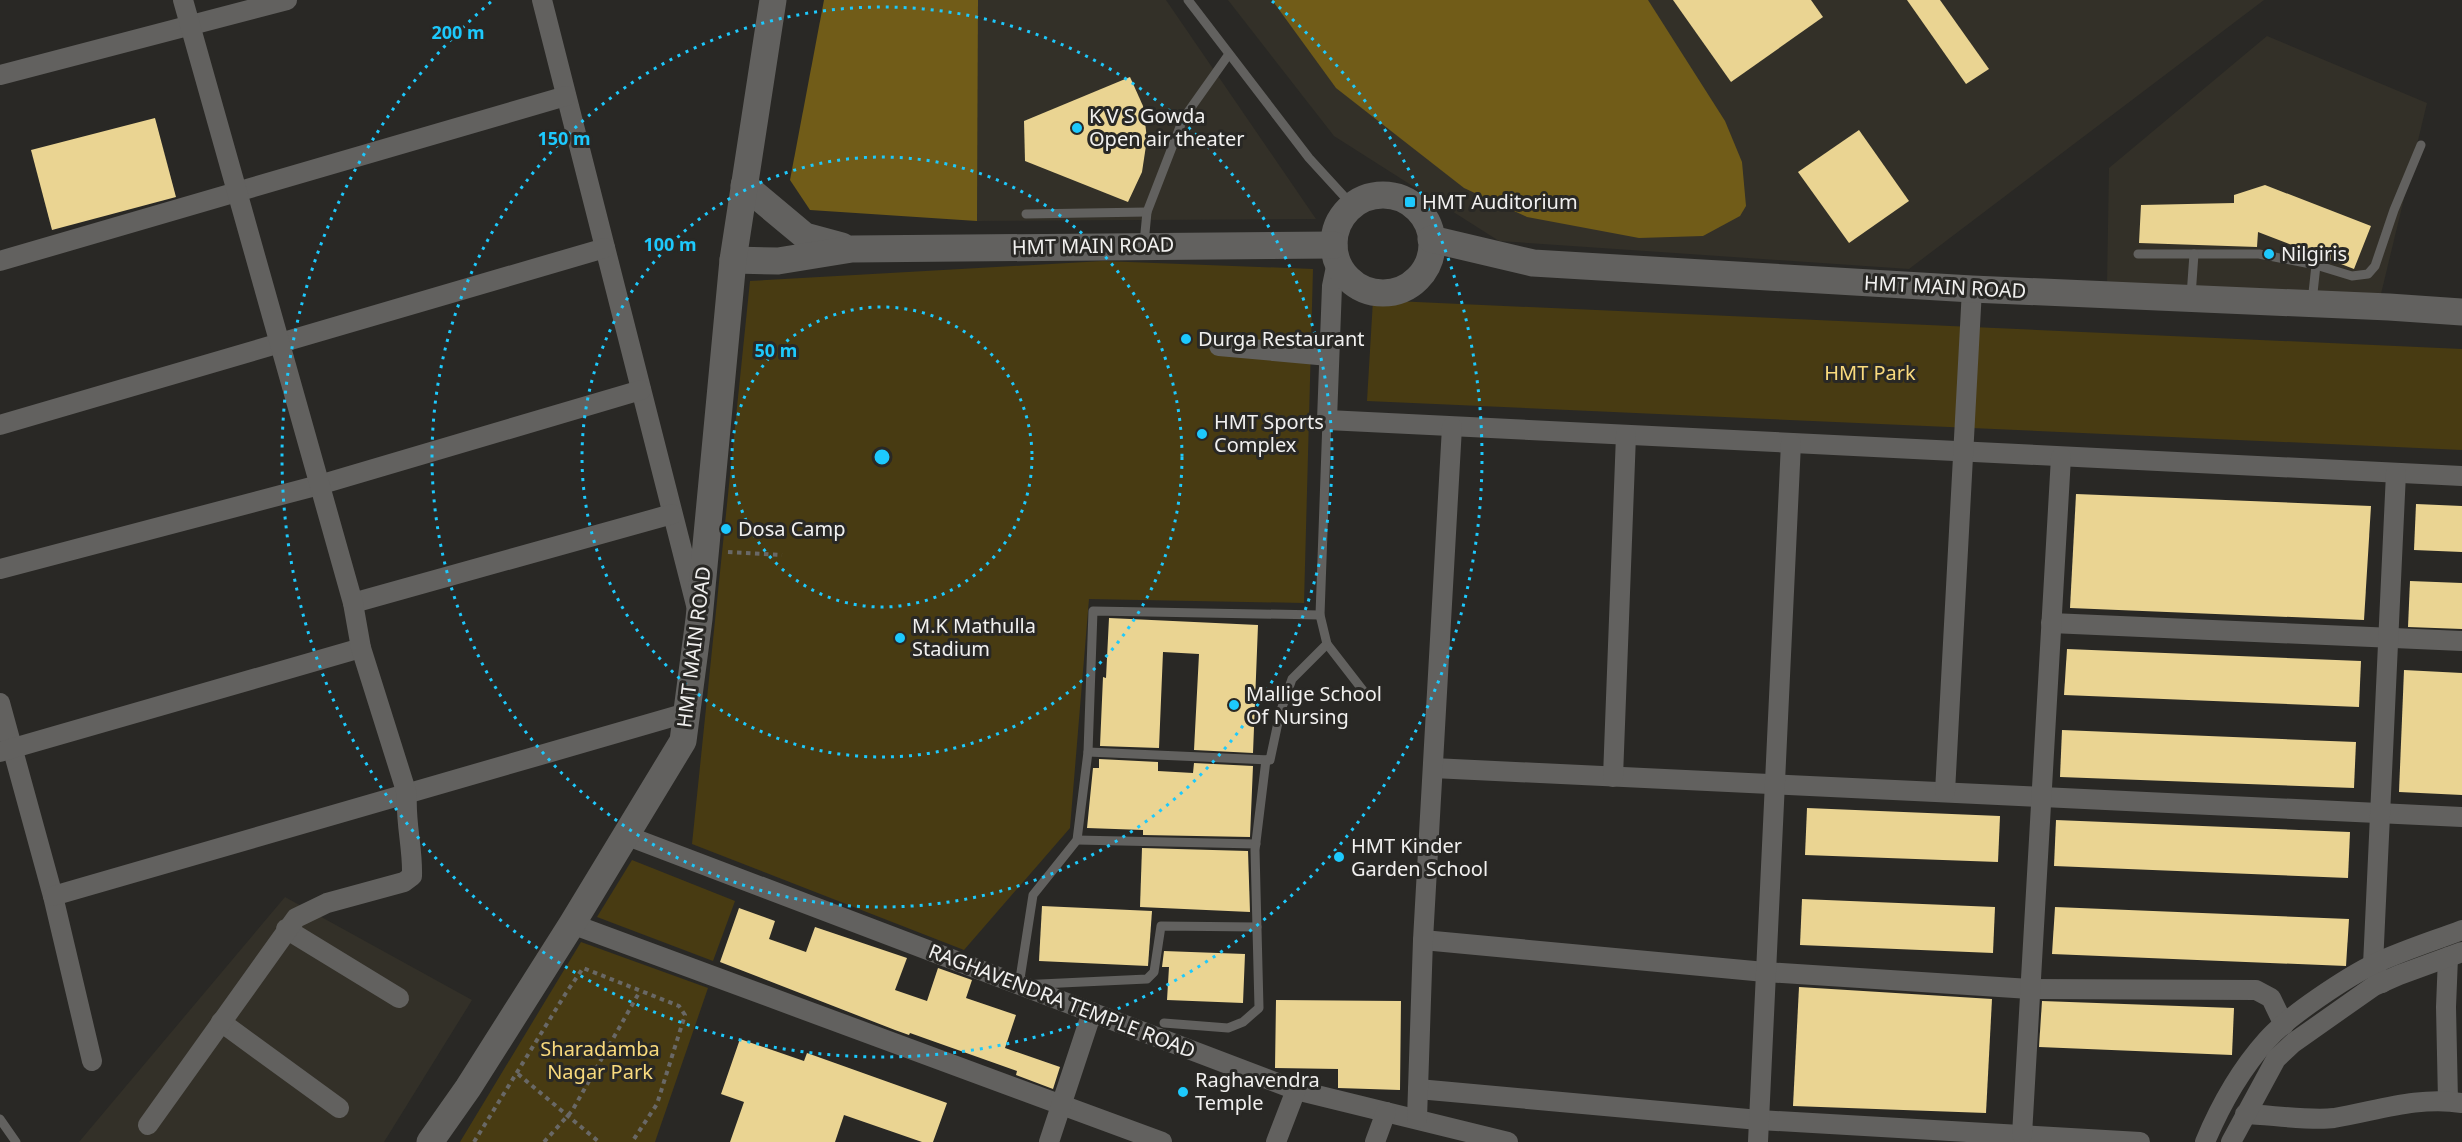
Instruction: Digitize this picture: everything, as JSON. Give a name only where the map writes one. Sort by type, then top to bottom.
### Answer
[{"type":"street","points":[[148,1125],[296,918],[327,903],[404,882],[412,876],[405,817],[406,794],[361,648],[352,603],[183,0]]},
{"type":"street","points":[[0,75],[287,0]]},
{"type":"street","points":[[542,0],[699,619]]},
{"type":"street","name":"HMT MAIN ROAD","points":[[430,1142],[468,1088],[572,924],[682,741],[699,619],[733,260],[773,0]]},
{"type":"street","points":[[0,261],[237,194],[567,96]]},
{"type":"street","name":"HMT MAIN ROAD","points":[[744,185],[805,236],[852,249]]},
{"type":"street","points":[[1336,253],[1346,276],[1360,287],[1377,293],[1395,292],[1410,285],[1423,274],[1431,255],[1431,228],[1423,213],[1410,202],[1394,195],[1377,195],[1352,205],[1341,218],[1336,253],[1332,286],[1327,420],[2462,476]]},
{"type":"street","name":"HMT MAIN ROAD","points":[[1431,239],[1533,263],[1972,289],[2462,312]]},
{"type":"street","name":"HMT MAIN ROAD","points":[[733,260],[778,261],[852,249],[1144,246],[1336,253]]},
{"type":"street","points":[[0,425],[605,248]]},
{"type":"street","points":[[1945,792],[1972,289]]},
{"type":"street","points":[[1219,346],[1329,356]]},
{"type":"street","points":[[0,569],[319,485],[641,390]]},
{"type":"street","points":[[1417,1119],[1423,940],[1452,427]]},
{"type":"street","points":[[1613,777],[1626,435]]},
{"type":"street","points":[[1758,1142],[1791,443]]},
{"type":"street","points":[[2022,1135],[2061,457]]},
{"type":"street","points":[[2382,983],[2373,965],[2378,813],[2396,473]]},
{"type":"street","points":[[352,603],[672,514]]},
{"type":"street","points":[[2051,623],[2462,641]]},
{"type":"street","points":[[7,750],[361,648]]},
{"type":"street","points":[[0,704],[7,750],[53,896],[92,1061]]},
{"type":"street","points":[[53,896],[686,713]]},
{"type":"street","points":[[1433,768],[2462,817]]},
{"type":"street","name":"RAGHAVENDRA TEMPLE ROAD","points":[[625,835],[1296,1090],[1417,1119],[1448,1135],[1508,1142]]},
{"type":"street","points":[[572,924],[1162,1142]]},
{"type":"street","points":[[286,929],[399,998]]},
{"type":"street","points":[[2205,1142],[2216,1116],[2248,1064],[2268,1039],[2307,1006],[2373,965],[2462,930]]},
{"type":"street","points":[[1423,940],[1765,972],[2030,990],[2256,990],[2271,998],[2284,1025]]},
{"type":"street","points":[[2231,1142],[2276,1059],[2293,1043],[2382,983],[2455,955]]},
{"type":"street","points":[[2246,1114],[2331,1118],[2403,1102],[2455,1102],[2446,1007],[2455,955]]},
{"type":"street","points":[[1049,1142],[1092,1012]]},
{"type":"street","points":[[221,1022],[339,1108]]},
{"type":"street","points":[[1418,1089],[1759,1120],[2140,1142]]},
{"type":"street","points":[[1276,1142],[1296,1090]]},
{"type":"street","points":[[1375,1142],[1386,1112]]},
{"type":"lane","points":[[1188,0],[1309,158],[1352,205]]},
{"type":"lane","points":[[1144,246],[1147,212],[1183,119],[1229,54]]},
{"type":"lane","points":[[2138,254],[2259,254],[2316,265],[2352,276],[2368,273],[2376,266],[2394,210],[2421,145]]},
{"type":"lane","points":[[1026,214],[1147,212]]},
{"type":"lane","points":[[2190,299],[2194,254]]},
{"type":"lane","points":[[2312,304],[2316,265]]},
{"type":"lane","points":[[1327,420],[1320,615],[1327,644],[1365,693]]},
{"type":"lane","points":[[1257,927],[1161,926],[1154,972],[1146,979],[1019,984],[1033,895],[1077,840],[1088,752],[1093,611],[1320,615]]},
{"type":"lane","points":[[1088,752],[1270,760],[1280,713],[1292,679],[1327,644]]},
{"type":"lane","points":[[1164,1023],[1228,1028],[1243,1022],[1259,1008],[1256,844],[1266,760]]},
{"type":"lane","points":[[1077,840],[1256,844]]},
{"type":"lane","points":[[0,1119],[15,1142]]},
{"type":"path","points":[[706,550],[782,555]]},
{"type":"path","points":[[474,1142],[583,968],[679,1006],[685,1015],[657,1104],[632,1142]]},
{"type":"path","points":[[544,1142],[567,1116],[640,991]]},
{"type":"path","points":[[518,1074],[599,1142]]},
{"type":"shaded area","points":[[824,0],[978,0],[977,221],[810,210],[790,180]]},
{"type":"shaded area","points":[[978,0],[1166,0],[1316,219],[977,221]]},
{"type":"shaded area","points":[[1228,0],[2264,0],[1909,269],[1499,241],[1334,136]]},
{"type":"shaded area","points":[[1272,0],[1648,0],[1725,121],[1742,162],[1746,206],[1740,216],[1703,236],[1639,238],[1527,217],[1464,188],[1336,88]]},
{"type":"shaded area","points":[[2267,36],[2427,103],[2380,298],[2107,286],[2109,168]]},
{"type":"shaded area","points":[[285,897],[472,1000],[384,1142],[79,1142]]},
{"type":"green space","name":"M.K Mathulla Stadium","points":[[1103,261],[1313,269],[1304,603],[1089,599],[1070,828],[964,950],[692,844],[750,281]]},
{"type":"green space","name":"HMT Park","points":[[1373,300],[2462,349],[2462,450],[1367,401]]},
{"type":"green space","points":[[632,860],[735,901],[713,961],[597,917]]},
{"type":"green space","name":"Sharadamba Nagar Park","points":[[581,942],[708,988],[655,1142],[460,1142]]},
{"type":"building","points":[[1673,0],[1811,0],[1823,17],[1731,82]]},
{"type":"building","points":[[1907,0],[1940,0],[1989,69],[1966,84]]},
{"type":"building","points":[[1130,77],[1143,106],[1147,139],[1142,172],[1128,202],[1025,161],[1024,121]]},
{"type":"building","points":[[155,118],[176,197],[52,230],[31,150]]},
{"type":"building","points":[[1859,130],[1909,201],[1849,243],[1798,172]]},
{"type":"building","points":[[2265,185],[2371,226],[2354,269],[2258,232],[2257,247],[2139,243],[2141,205],[2234,203],[2234,195]]},
{"type":"building","points":[[2076,494],[2371,506],[2364,620],[2070,608]]},
{"type":"building","points":[[2416,504],[2462,506],[2462,552],[2414,550]]},
{"type":"building","points":[[2410,581],[2462,583],[2462,629],[2408,627]]},
{"type":"building","points":[[1109,618],[1258,625],[1253,753],[1194,750],[1199,654],[1163,652],[1159,748],[1100,746],[1103,677],[1106,678]]},
{"type":"building","points":[[2067,649],[2361,661],[2359,707],[2064,695]]},
{"type":"building","points":[[2404,670],[2462,673],[2462,795],[2399,792]]},
{"type":"building","points":[[2062,730],[2356,742],[2354,788],[2060,777]]},
{"type":"building","points":[[1099,759],[1158,762],[1158,771],[1193,773],[1194,763],[1253,766],[1250,837],[1143,835],[1143,830],[1087,828],[1093,768],[1099,768]]},
{"type":"building","points":[[1807,808],[2000,816],[1998,862],[1805,855]]},
{"type":"building","points":[[2056,820],[2350,832],[2348,878],[2054,866]]},
{"type":"building","points":[[1142,848],[1248,851],[1250,912],[1140,907]]},
{"type":"building","points":[[1802,899],[1995,907],[1993,953],[1800,945]]},
{"type":"building","points":[[1042,906],[1152,911],[1148,966],[1039,961]]},
{"type":"building","points":[[2055,907],[2349,919],[2346,966],[2052,954]]},
{"type":"building","points":[[739,908],[775,921],[769,939],[806,952],[815,927],[907,958],[895,990],[927,1001],[938,968],[972,980],[966,998],[1016,1015],[1005,1048],[1060,1067],[1053,1089],[1016,1075],[1017,1071],[910,1033],[909,1035],[895,1030],[720,962]]},
{"type":"building","points":[[1164,951],[1245,954],[1243,1003],[1167,1000],[1169,967],[1162,967]]},
{"type":"building","points":[[1799,987],[1992,999],[1986,1113],[1793,1106]]},
{"type":"building","points":[[1276,1000],[1401,1001],[1400,1090],[1338,1088],[1338,1069],[1275,1068]]},
{"type":"building","points":[[2042,1001],[2234,1008],[2232,1055],[2039,1047]]},
{"type":"building","points":[[740,1039],[804,1061],[807,1053],[947,1103],[933,1142],[922,1142],[844,1115],[835,1142],[730,1142],[744,1102],[721,1094]]},
{"type":"place","name":"K V S Gowda Open air theater","points":[[1077,128]]},
{"type":"place","name":"HMT Auditorium","points":[[1410,202]]},
{"type":"place","name":"Nilgiris","points":[[2269,254]]},
{"type":"place","name":"Durga Restaurant","points":[[1186,339]]},
{"type":"place","name":"HMT Sports Complex","points":[[1202,434]]},
{"type":"place","name":"Dosa Camp","points":[[726,529]]},
{"type":"place","name":"M.K Mathulla Stadium","points":[[900,638]]},
{"type":"place","name":"Mallige School Of Nursing","points":[[1234,705]]},
{"type":"place","name":"HMT Kinder Garden School","points":[[1339,857]]},
{"type":"place","name":"Raghavendra Temple","points":[[1183,1092]]}]
